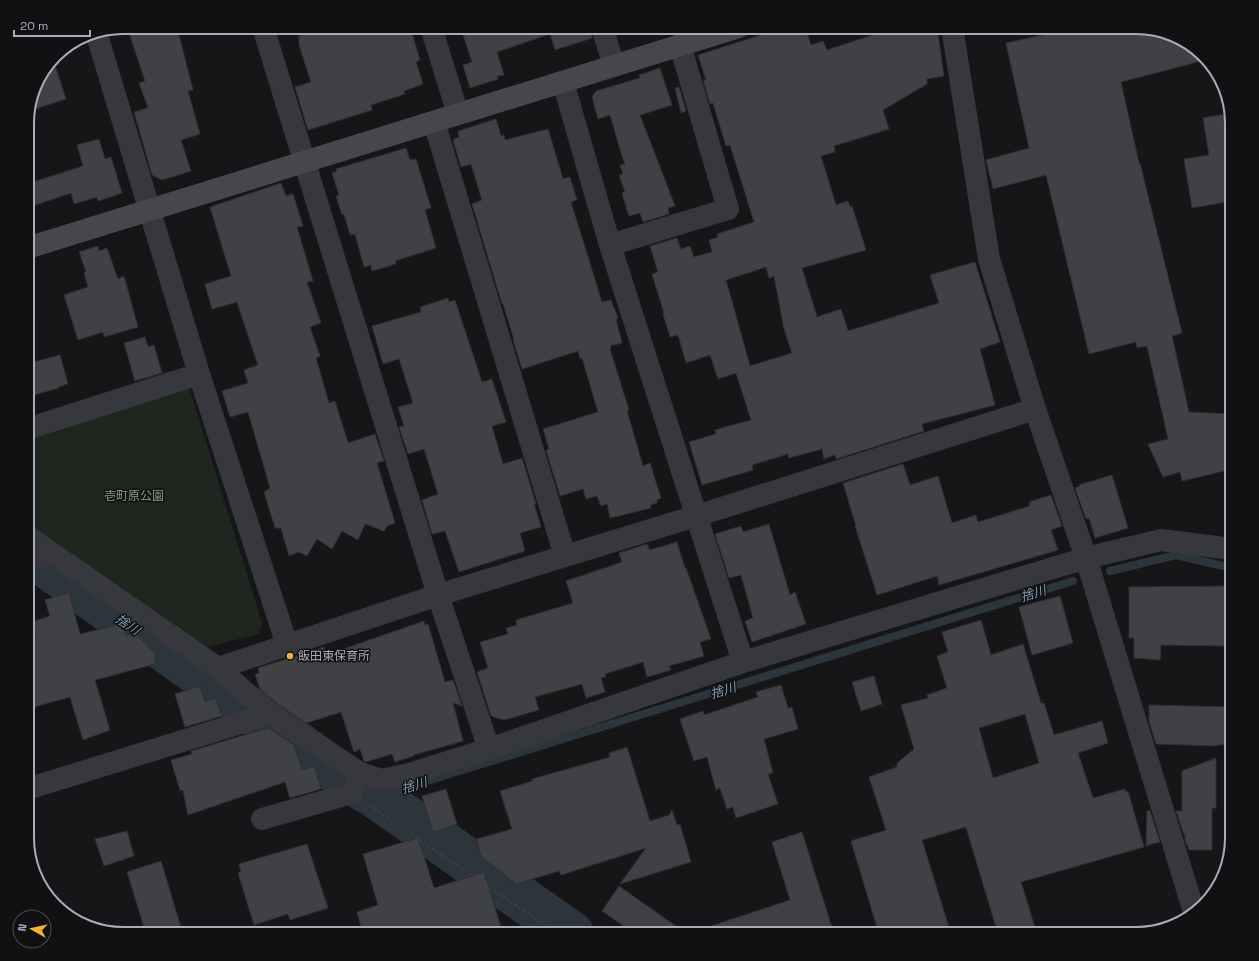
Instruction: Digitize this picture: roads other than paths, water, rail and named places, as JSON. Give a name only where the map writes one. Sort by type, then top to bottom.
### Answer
[{"type":"street","points":[[265,34],[438,595],[489,749]]},
{"type":"street","points":[[433,34],[458,114]]},
{"type":"street","points":[[604,34],[614,66]]},
{"type":"street","points":[[34,246],[716,34]]},
{"type":"street","points":[[953,34],[989,259],[1035,409],[1086,558],[1192,907]]},
{"type":"street","points":[[98,38],[200,374],[287,645]]},
{"type":"street","points":[[610,245],[728,209],[680,45]]},
{"type":"street","points":[[563,82],[610,245],[743,662]]},
{"type":"street","points":[[434,122],[565,556]]},
{"type":"street","points":[[34,427],[200,374]]},
{"type":"street","points":[[218,668],[438,595],[696,516],[1035,409]]},
{"type":"street","points":[[34,541],[218,668],[270,714],[360,773],[382,780],[409,774],[489,749],[743,662],[1086,558],[1162,540],[1225,548]]},
{"type":"street","points":[[34,559],[51,553]]},
{"type":"street","points":[[34,787],[270,714]]},
{"type":"street","points":[[262,818],[352,793],[360,773]]},
{"type":"waterway","name":"捨川","points":[[1110,571],[1176,555],[1225,566]]},
{"type":"waterway","name":"捨川","points":[[34,557],[347,779]]},
{"type":"waterway","name":"捨川","points":[[373,794],[398,790],[1073,581]]},
{"type":"waterway","name":"捨川","points":[[365,790],[373,794],[562,927]]},
{"type":"place","name":"飯田東保育所","points":[[290,656]]},
{"type":"park label","name":"壱町原公園","points":[[134,496]]}]
